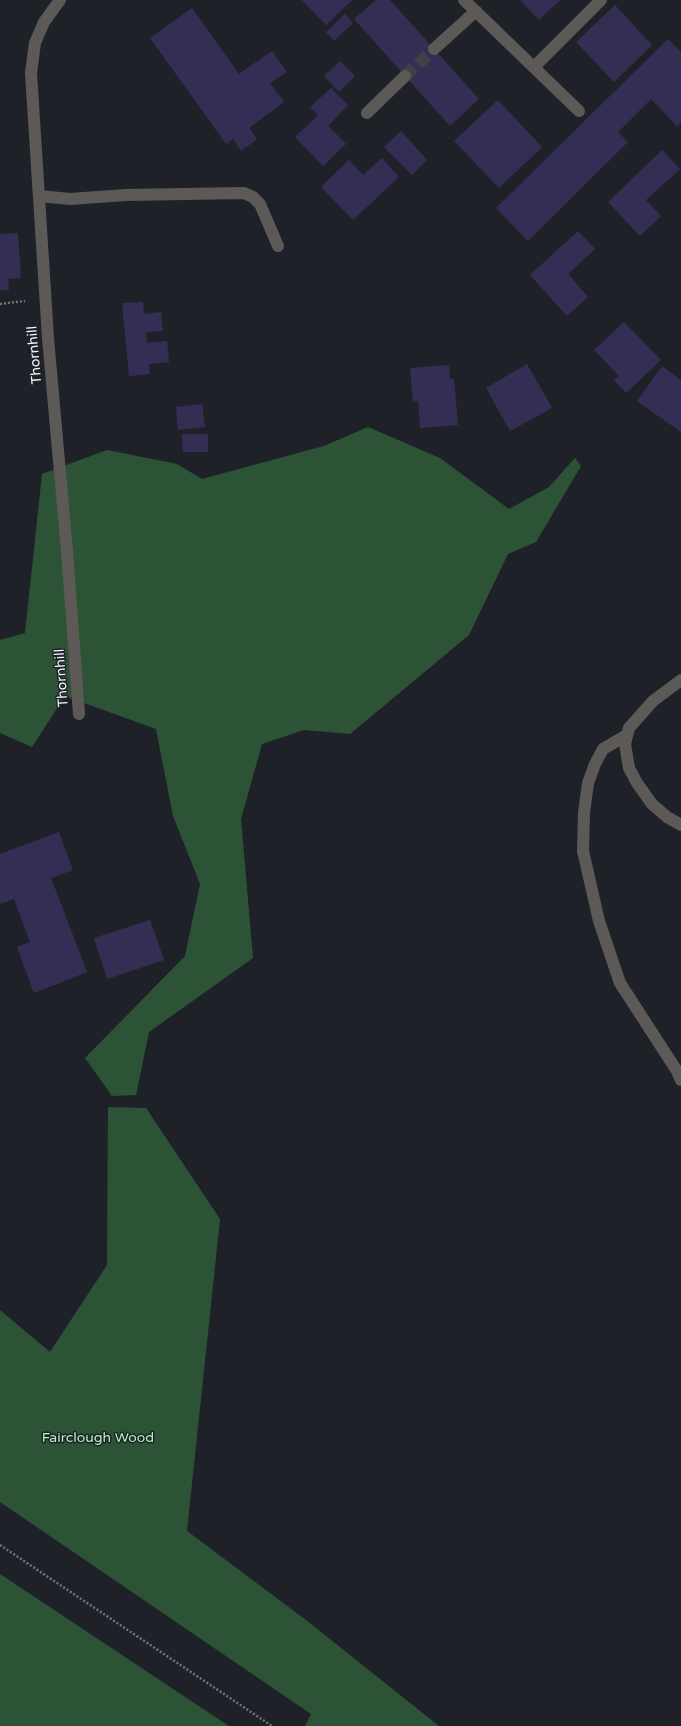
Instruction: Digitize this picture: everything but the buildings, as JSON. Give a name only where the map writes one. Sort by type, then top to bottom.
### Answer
[{"type":"street","name":"Thornhill","points":[[60,0],[44,22],[35,43],[31,73],[45,299],[80,714]]},
{"type":"street","points":[[464,0],[579,111]]},
{"type":"street","points":[[534,67],[601,0]]},
{"type":"street","points":[[434,49],[476,11]]},
{"type":"street","points":[[367,113],[405,76]]},
{"type":"street","points":[[39,196],[70,199],[126,195],[244,193],[253,197],[260,204],[270,222],[278,246]]},
{"type":"street","points":[[681,680],[653,701],[629,728],[625,744],[629,768],[637,783],[652,804],[667,817],[681,825]]},
{"type":"street","points":[[627,734],[604,749],[595,764],[588,783],[584,813],[583,851],[599,921],[620,983],[677,1071],[681,1080]]},
{"type":"path","points":[[0,304],[45,299]]},
{"type":"path","points":[[0,1545],[272,1726]]},
{"type":"green space","points":[[368,427],[440,458],[509,509],[549,487],[575,458],[581,466],[536,542],[508,554],[469,635],[350,734],[304,730],[262,744],[241,819],[253,958],[149,1032],[136,1095],[112,1096],[85,1058],[185,956],[200,884],[173,816],[156,729],[65,696],[32,747],[0,733],[0,640],[25,633],[42,474],[107,450],[177,464],[202,479],[324,446]]},
{"type":"green space","name":"Fairclough Wood","points":[[108,1107],[146,1108],[220,1219],[187,1531],[306,1620],[439,1726],[305,1726],[311,1714],[0,1502],[0,1310],[50,1352],[107,1265]]},
{"type":"green space","points":[[0,1574],[229,1726],[0,1726]]},
{"type":"tunnel","points":[[405,76],[434,49]]}]
